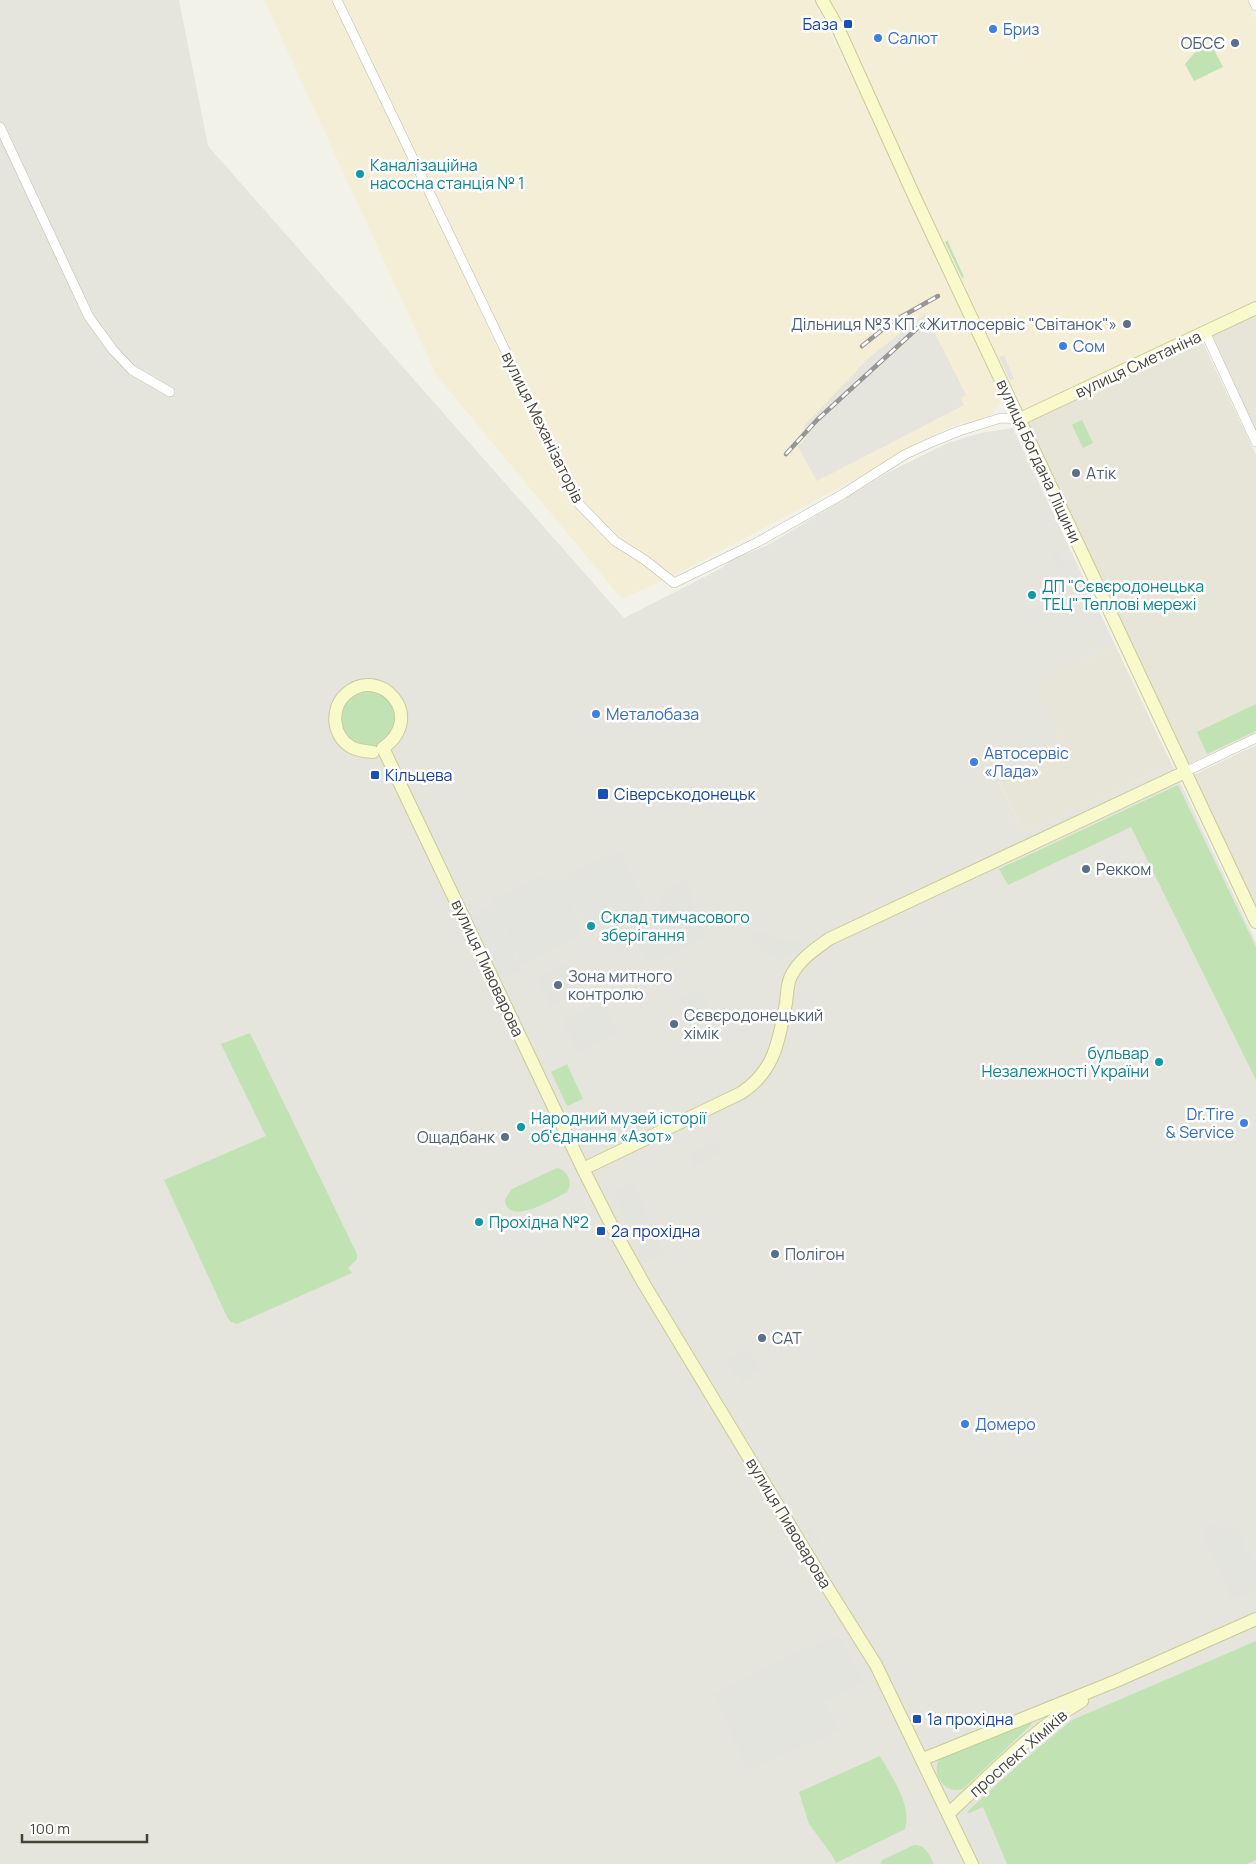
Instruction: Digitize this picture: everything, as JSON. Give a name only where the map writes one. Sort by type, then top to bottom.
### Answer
[{"type":"street","name":"вулиця Механізаторів","points":[[337,0],[579,504],[615,541],[645,560],[674,583],[758,542],[843,494],[904,456],[932,442],[1001,418],[1020,419]]},
{"type":"street","name":"вулиця Богдана Ліщини","points":[[822,0],[838,28],[916,200],[1256,922]]},
{"type":"street","points":[[1253,0],[1256,6]]},
{"type":"street","points":[[0,127],[89,317],[132,370],[170,392]]},
{"type":"street","name":"вулиця Сметаніна","points":[[1020,419],[1256,308]]},
{"type":"street","points":[[1205,332],[1256,442]]},
{"type":"street","points":[[369,685],[384,689],[391,694],[400,709],[401,726],[397,736],[378,750],[359,751],[349,746],[342,739],[336,726],[335,715],[340,700],[347,692],[357,687],[369,685]]},
{"type":"street","points":[[583,1169],[742,1094],[754,1085],[766,1072],[774,1056],[782,1027],[790,978],[803,958],[829,939],[1256,738]]},
{"type":"street","name":"вулиця Пивоварова","points":[[378,750],[393,768],[583,1169],[644,1284],[824,1582],[876,1664],[972,1864]]},
{"type":"street","name":"проспект Хіміків","points":[[923,1759],[1116,1681],[1256,1620]]},
{"type":"street","name":"проспект Хіміків","points":[[948,1814],[1062,1712],[1116,1681]]},
{"type":"shaded area","points":[[0,0],[179,0],[208,146],[624,618],[722,568],[728,562],[768,545],[887,473],[948,443],[981,433],[1013,428],[1115,645],[1036,683],[1065,746],[997,779],[1024,834],[1172,765],[1256,942],[1256,1864],[0,1864]]},
{"type":"shaded area","points":[[264,0],[814,0],[886,146],[965,315],[1002,401],[992,414],[980,420],[957,424],[930,436],[865,474],[675,575],[622,599],[437,376]]},
{"type":"shaded area","points":[[827,0],[1247,0],[1256,19],[1256,304],[1025,414]]},
{"type":"shaded area","points":[[1256,313],[1256,435],[1208,335]]},
{"type":"shaded area","points":[[925,314],[966,395],[961,398],[964,405],[817,481],[798,447],[806,438],[804,426],[870,357]]},
{"type":"shaded area","points":[[1201,339],[1256,455],[1256,732],[1189,764],[1026,422]]},
{"type":"shaded area","points":[[1004,355],[1014,379],[1010,380],[999,357]]},
{"type":"shaded area","points":[[1058,550],[1066,569],[1061,571],[1053,553]]},
{"type":"shaded area","points":[[1115,645],[1172,765],[1024,834],[997,778],[1065,746],[1035,683]]},
{"type":"shaded area","points":[[1256,745],[1256,906],[1194,775]]},
{"type":"shaded area","points":[[620,850],[657,929],[672,922],[659,893],[685,880],[706,938],[648,964],[638,942],[617,952],[600,916],[584,923],[562,878]]},
{"type":"shaded area","points":[[543,875],[553,882],[560,879],[581,924],[577,926],[581,936],[522,965],[491,900]]},
{"type":"shaded area","points":[[491,906],[522,971],[502,980],[471,916]]},
{"type":"shaded area","points":[[765,930],[766,935],[807,944],[778,961],[748,937]]},
{"type":"shaded area","name":"Зона митного контролю","points":[[565,964],[579,993],[551,1006],[537,977]]},
{"type":"shaded area","points":[[699,988],[715,1020],[696,1029],[680,997]]},
{"type":"shaded area","points":[[603,1002],[618,1034],[579,1053],[563,1021]]},
{"type":"shaded area","points":[[716,1141],[722,1153],[695,1166],[689,1153]]},
{"type":"shaded area","points":[[633,1184],[664,1254],[644,1263],[613,1192]]},
{"type":"shaded area","points":[[747,1348],[761,1369],[741,1383],[725,1359]]},
{"type":"shaded area","points":[[1202,1522],[1246,1532],[1243,1547],[1256,1559],[1256,1590],[1232,1599],[1204,1540]]},
{"type":"shaded area","points":[[809,1525],[819,1540],[813,1546],[805,1530]]},
{"type":"shaded area","points":[[836,1635],[866,1682],[825,1702],[840,1729],[749,1771],[712,1693]]},
{"type":"shaded area","points":[[979,1811],[1004,1864],[983,1864],[962,1819]]},
{"type":"green space","points":[[1211,44],[1223,67],[1194,81],[1185,64],[1197,50]]},
{"type":"green space","points":[[948,240],[964,277],[962,278],[945,242]]},
{"type":"green space","points":[[1082,420],[1093,443],[1083,448],[1072,425]]},
{"type":"green space","points":[[363,692],[373,692],[383,696],[391,704],[395,719],[391,734],[383,742],[373,746],[363,746],[353,742],[345,734],[341,724],[341,714],[345,704],[353,696]]},
{"type":"green space","points":[[1256,704],[1256,731],[1207,754],[1197,732]]},
{"type":"green space","points":[[1178,785],[1256,947],[1256,1080],[1131,827],[1008,885],[999,869]]},
{"type":"green space","points":[[250,1033],[357,1254],[357,1259],[348,1268],[352,1273],[237,1324],[231,1322],[227,1317],[164,1180],[266,1136],[221,1044]]},
{"type":"green space","points":[[567,1064],[583,1099],[567,1106],[551,1072]]},
{"type":"green space","points":[[557,1168],[567,1174],[570,1185],[567,1192],[532,1209],[513,1211],[507,1207],[505,1199],[512,1189]]},
{"type":"green space","points":[[1256,1641],[1256,1860],[1247,1864],[1007,1864],[983,1807],[967,1814],[1019,1764],[1072,1720]]},
{"type":"green space","points":[[1032,1721],[1031,1725],[963,1789],[951,1789],[941,1782],[937,1771],[939,1759]]},
{"type":"green space","points":[[880,1756],[900,1791],[906,1810],[905,1829],[836,1863],[809,1824],[799,1792]]},
{"type":"green space","points":[[914,1845],[924,1849],[934,1864],[880,1864],[882,1860]]},
{"type":"railway","points":[[862,346],[892,322],[938,296]]},
{"type":"railway","points":[[786,454],[817,420],[923,323]]},
{"type":"place","name":"База","points":[[848,24]]},
{"type":"place","name":"Бриз","points":[[993,29]]},
{"type":"place","name":"Салют","points":[[878,38]]},
{"type":"place","name":"ОБСЄ","points":[[1235,43]]},
{"type":"place","name":"Каналізаційна насосна станція № 1","points":[[360,174]]},
{"type":"place","name":"Дільниця №3 КП «Житлосервіс \"Світанок\"»","points":[[1127,324]]},
{"type":"place","name":"Сом","points":[[1063,346]]},
{"type":"place","name":"Атік","points":[[1076,473]]},
{"type":"place","name":"ДП \"Сєвєродонецька ТЕЦ\" Теплові мережі","points":[[1032,595]]},
{"type":"place","name":"Металобаза","points":[[596,714]]},
{"type":"place","name":"Автосервіс «Лада»","points":[[974,762]]},
{"type":"place","name":"Кільцева","points":[[375,775]]},
{"type":"place","name":"Сіверськодонецьк","points":[[603,794]]},
{"type":"place","name":"Рекком","points":[[1086,869]]},
{"type":"place","name":"Склад тимчасового зберігання","points":[[591,926]]},
{"type":"place","name":"Зона митного контролю","points":[[558,985]]},
{"type":"place","name":"Сєвєродонецький хімік","points":[[674,1024]]},
{"type":"place","name":"бульвар Незалежності України","points":[[1159,1062]]},
{"type":"place","name":"Dr.Tire & Service","points":[[1244,1123]]},
{"type":"place","name":"Народний музей історії об'єднання «Азот»","points":[[521,1127]]},
{"type":"place","name":"Ощадбанк","points":[[505,1137]]},
{"type":"place","name":"Прохідна №2","points":[[479,1222]]},
{"type":"place","name":"2а прохідна","points":[[601,1231]]},
{"type":"place","name":"Полігон","points":[[775,1254]]},
{"type":"place","name":"CAT","points":[[762,1338]]},
{"type":"place","name":"Домеро","points":[[965,1424]]},
{"type":"place","name":"1а прохідна","points":[[917,1719]]}]
